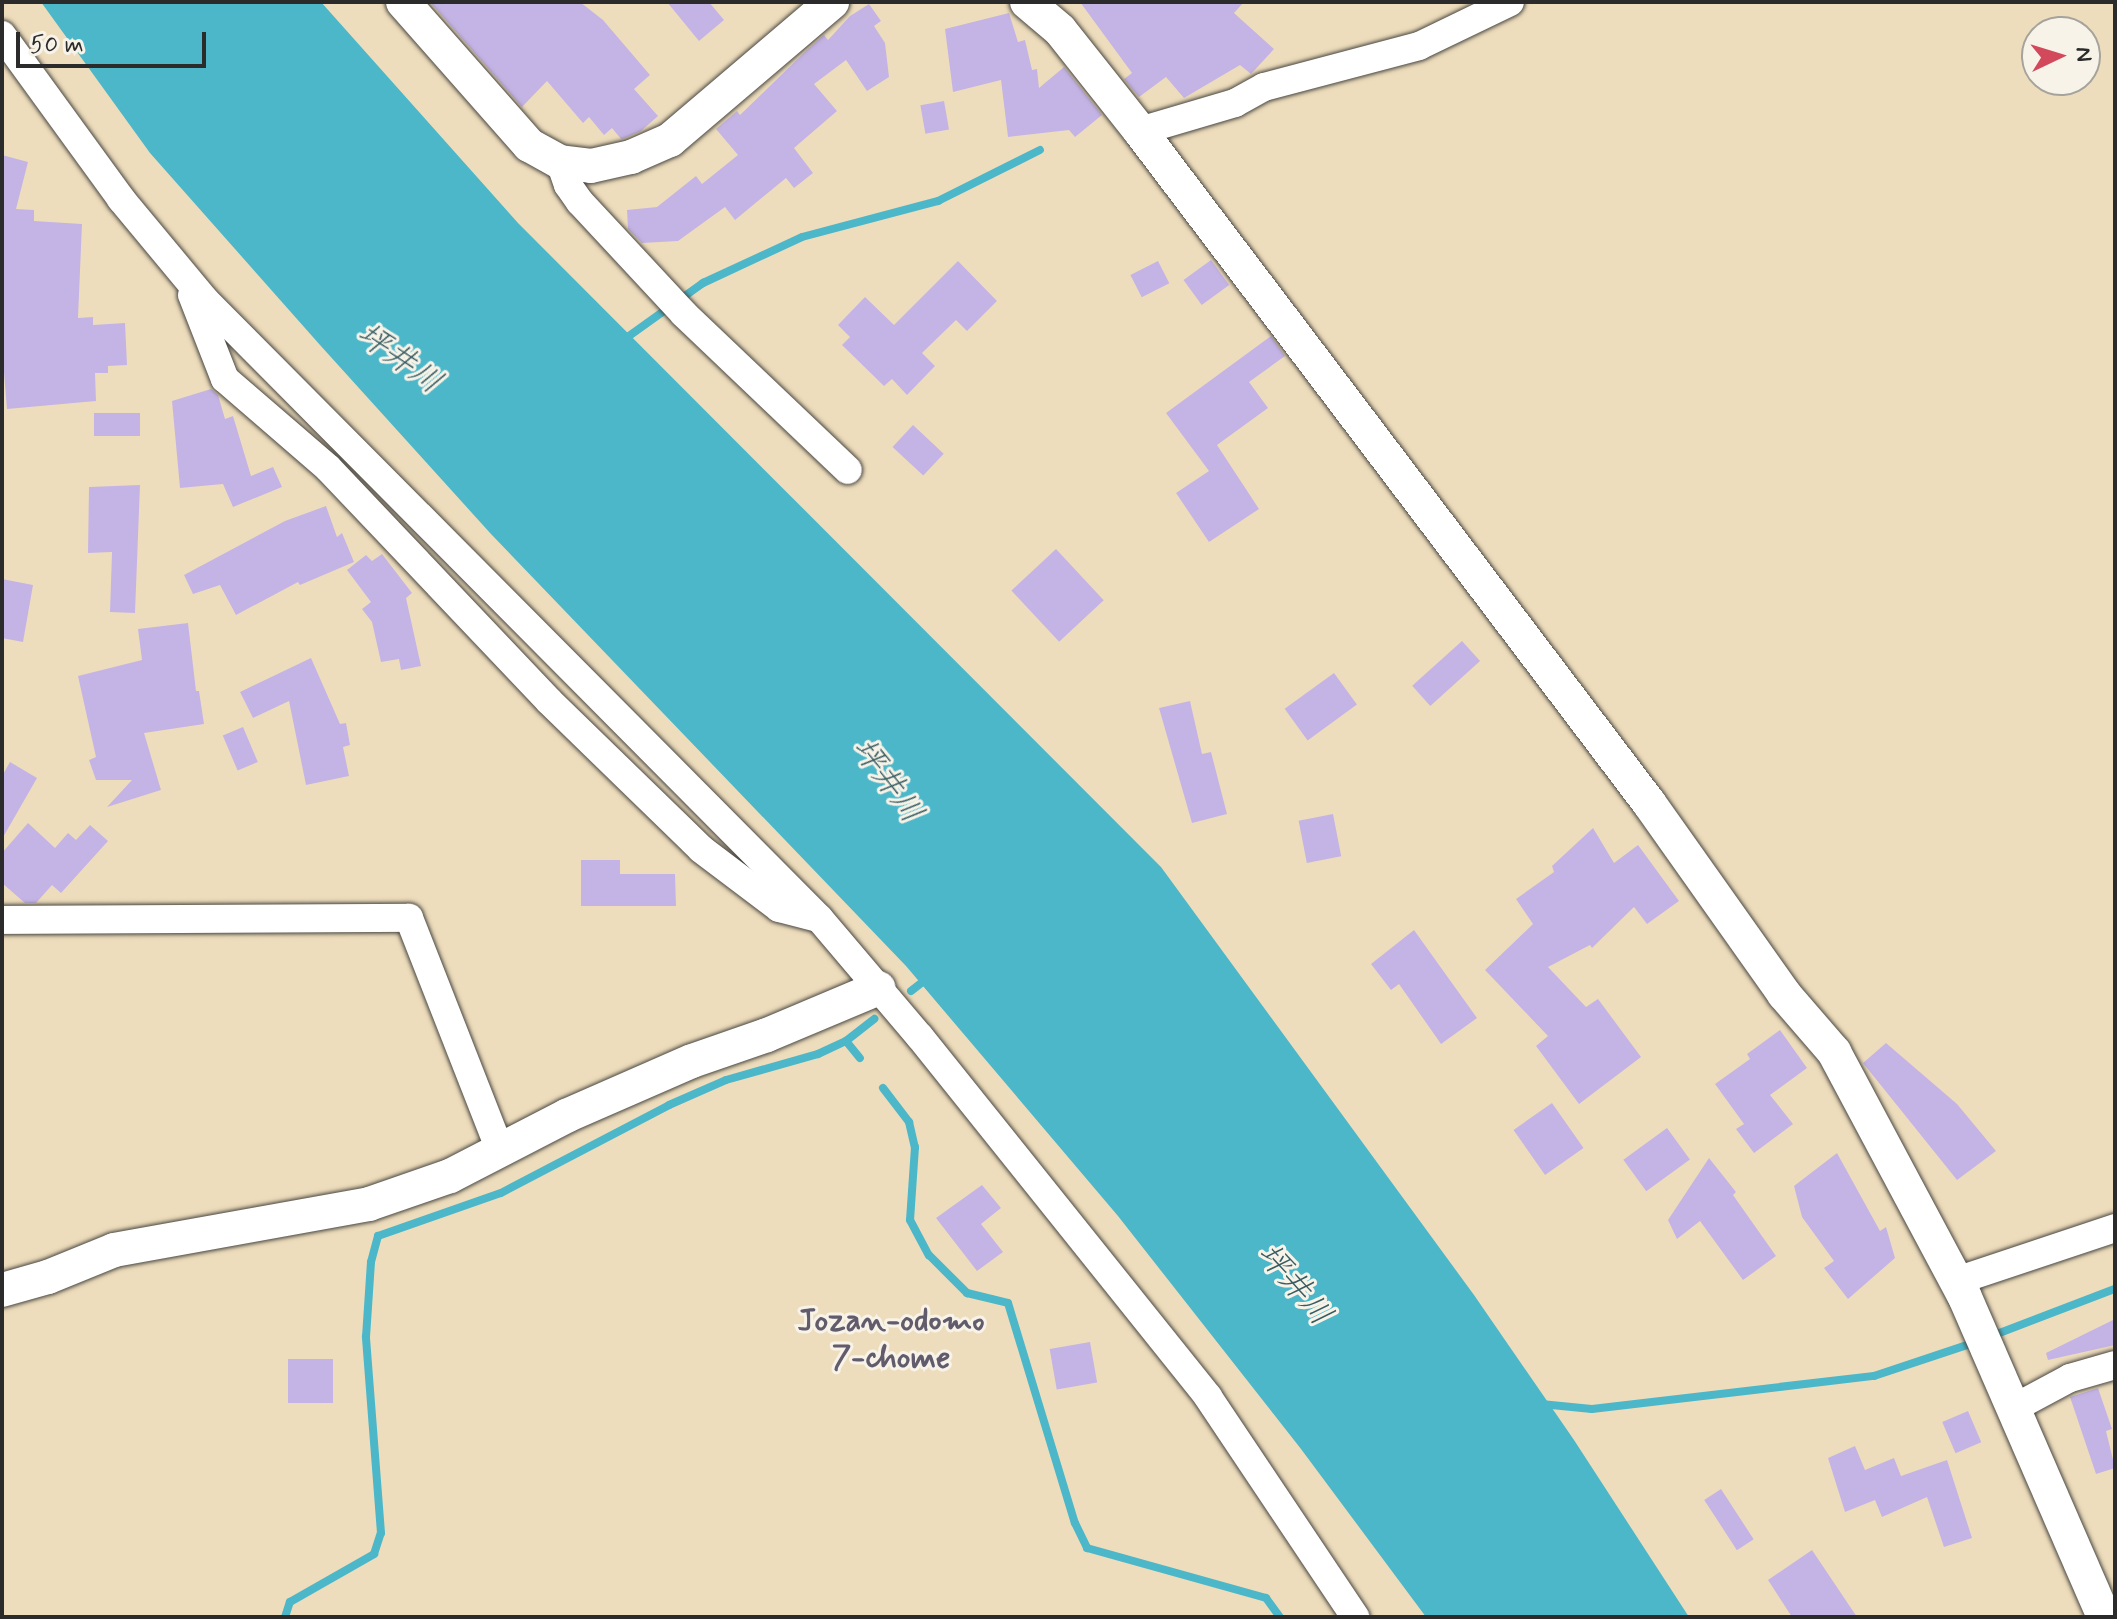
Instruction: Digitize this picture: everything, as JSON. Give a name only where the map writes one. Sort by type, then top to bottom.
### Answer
[{"type":"street","points":[[403,2],[529,145],[560,162],[591,166],[631,157],[670,140],[832,2]]},
{"type":"street","points":[[1027,2],[1060,30],[1140,131],[1649,803],[1784,994],[1834,1052],[1960,1288],[2104,1617]]},
{"type":"street","points":[[1140,131],[1235,103],[1264,87],[1419,46],[1510,2]]},
{"type":"street","points":[[2,35],[121,199],[184,276],[819,918],[879,988],[1208,1397],[1355,1617]]},
{"type":"street","points":[[560,162],[568,185],[580,202],[684,314],[848,470]]},
{"type":"street","points":[[184,276],[225,379],[328,468],[549,701],[701,849],[779,908],[819,918]]},
{"type":"street","points":[[2,920],[409,918],[500,1150]]},
{"type":"street","points":[[2,1290],[48,1277],[114,1250],[369,1204],[450,1176],[566,1116],[692,1061],[767,1035],[879,988]]},
{"type":"street","points":[[1960,1288],[2115,1228]]},
{"type":"street","points":[[2005,1385],[2070,1378],[2115,1365]]},
{"type":"water","name":"坪井川","points":[[41,2],[321,2],[518,223],[1161,867],[1474,1295],[1574,1440],[1689,1617],[1426,1617],[1301,1449],[1118,1216],[906,966],[491,534],[320,345],[150,153]]},
{"type":"building","points":[[430,2],[580,2],[603,20],[650,75],[634,89],[658,116],[641,131],[625,138],[621,139],[612,128],[604,135],[589,117],[583,123],[547,81],[522,107]]},
{"type":"building","points":[[667,2],[709,2],[724,20],[699,41]]},
{"type":"building","points":[[1080,2],[1244,2],[1234,13],[1274,49],[1251,74],[1240,65],[1184,98],[1166,77],[1139,97],[1124,79],[1132,73]]},
{"type":"building","points":[[869,4],[881,21],[874,26],[885,43],[889,77],[867,91],[846,60],[814,84],[837,111],[794,148],[813,173],[794,188],[786,178],[735,220],[725,207],[678,241],[642,243],[628,229],[627,210],[657,207],[696,176],[702,184],[738,155],[716,129],[737,111],[740,115],[824,35],[828,40],[850,16]]},
{"type":"building","points":[[1009,13],[1018,42],[1025,40],[1032,70],[1037,69],[1039,88],[1064,67],[1102,115],[1075,137],[1069,130],[1008,137],[1001,80],[953,92],[945,29]]},
{"type":"building","points":[[944,101],[949,130],[925,134],[920,105]]},
{"type":"building","points":[[2,155],[28,162],[16,209],[34,210],[34,221],[82,224],[78,318],[93,317],[93,325],[125,323],[127,365],[108,366],[108,373],[95,373],[96,401],[7,409],[2,348]]},
{"type":"building","points":[[1211,260],[1229,285],[1202,305],[1183,280]]},
{"type":"building","points":[[958,261],[997,301],[967,331],[956,320],[922,353],[935,366],[907,395],[892,379],[884,386],[842,345],[850,337],[838,325],[865,297],[894,325]]},
{"type":"building","points":[[1158,261],[1169,283],[1142,297],[1130,275]]},
{"type":"building","points":[[1271,336],[1285,356],[1249,382],[1268,408],[1217,445],[1259,509],[1209,542],[1176,493],[1209,471],[1166,413]]},
{"type":"building","points":[[211,389],[218,395],[225,419],[233,416],[251,476],[273,467],[282,487],[233,507],[223,484],[180,488],[172,401]]},
{"type":"building","points":[[94,413],[140,413],[140,436],[94,436]]},
{"type":"building","points":[[913,425],[944,454],[923,476],[893,447]]},
{"type":"building","points":[[140,485],[135,613],[110,612],[112,552],[88,553],[89,487]]},
{"type":"building","points":[[326,506],[337,537],[342,533],[354,562],[300,585],[298,582],[236,615],[220,585],[193,594],[184,575],[285,521]]},
{"type":"building","points":[[1056,549],[1104,600],[1059,642],[1011,591]]},
{"type":"building","points":[[382,554],[412,593],[406,598],[421,666],[401,670],[399,659],[381,662],[372,622],[362,609],[371,602],[347,570],[366,555],[372,561]]},
{"type":"building","points":[[2,579],[33,585],[23,642],[2,638]]},
{"type":"building","points":[[188,623],[196,691],[199,691],[204,724],[144,733],[161,790],[107,807],[132,780],[96,780],[89,760],[96,757],[78,676],[142,660],[138,629]]},
{"type":"building","points":[[1462,641],[1480,661],[1430,706],[1412,686]]},
{"type":"building","points":[[311,658],[340,724],[346,723],[350,745],[343,747],[349,776],[306,785],[289,701],[253,718],[240,692]]},
{"type":"building","points":[[1334,673],[1357,705],[1308,740],[1285,709]]},
{"type":"building","points":[[1190,701],[1202,754],[1211,752],[1227,814],[1192,823],[1159,708]]},
{"type":"building","points":[[243,727],[258,762],[238,771],[223,736]]},
{"type":"building","points":[[10,762],[37,778],[2,839],[2,776]]},
{"type":"building","points":[[1333,814],[1341,856],[1307,863],[1299,821]]},
{"type":"building","points":[[28,823],[55,848],[68,833],[76,840],[90,825],[108,841],[61,893],[52,885],[36,903],[25,903],[2,883],[2,853]]},
{"type":"building","points":[[1593,828],[1614,863],[1638,845],[1679,901],[1647,924],[1634,907],[1592,948],[1590,945],[1548,967],[1586,1007],[1598,999],[1641,1057],[1579,1104],[1536,1046],[1548,1036],[1485,970],[1533,924],[1516,899],[1554,872],[1552,866]]},
{"type":"building","points":[[581,860],[620,860],[620,874],[675,874],[676,906],[581,906]]},
{"type":"building","points":[[1414,930],[1477,1018],[1441,1044],[1399,984],[1391,990],[1371,964]]},
{"type":"building","points":[[1780,1030],[1807,1068],[1770,1095],[1793,1124],[1754,1153],[1736,1129],[1744,1124],[1715,1084],[1750,1059],[1747,1054]]},
{"type":"building","points":[[1886,1043],[1957,1104],[1996,1151],[1957,1180],[1863,1063]]},
{"type":"building","points":[[1552,1103],[1584,1148],[1545,1175],[1513,1130]]},
{"type":"building","points":[[1667,1128],[1690,1160],[1646,1191],[1623,1160]]},
{"type":"building","points":[[1837,1153],[1880,1231],[1886,1227],[1895,1258],[1848,1299],[1824,1268],[1834,1261],[1802,1217],[1794,1186]]},
{"type":"building","points":[[1709,1158],[1736,1192],[1733,1195],[1776,1256],[1743,1280],[1700,1221],[1677,1239],[1668,1220]]},
{"type":"building","points":[[982,1185],[1001,1208],[981,1224],[1003,1252],[977,1271],[936,1218]]},
{"type":"building","points":[[2115,1319],[2115,1345],[2048,1360],[2046,1353]]},
{"type":"building","points":[[1090,1342],[1097,1382],[1057,1389],[1050,1349]]},
{"type":"building","points":[[288,1359],[333,1359],[333,1403],[288,1403]]},
{"type":"building","points":[[2098,1388],[2112,1429],[2106,1431],[2115,1468],[2096,1474],[2070,1397]]},
{"type":"building","points":[[1968,1411],[1981,1442],[1956,1453],[1942,1422]]},
{"type":"building","points":[[1855,1446],[1865,1470],[1894,1458],[1901,1476],[1947,1460],[1972,1538],[1944,1547],[1927,1497],[1882,1517],[1875,1500],[1845,1512],[1828,1458]]},
{"type":"building","points":[[1721,1489],[1754,1539],[1737,1550],[1704,1500]]},
{"type":"building","points":[[1812,1550],[1857,1617],[1792,1617],[1768,1580]]},
{"type":"waterway","points":[[622,341],[703,283],[802,237],[938,201],[1040,150]]},
{"type":"waterway","points":[[911,991],[929,977]]},
{"type":"waterway","points":[[285,1617],[290,1602],[374,1554],[381,1533],[366,1337],[371,1262],[378,1236],[501,1193],[669,1105],[726,1080],[818,1054],[846,1041],[874,1019]]},
{"type":"waterway","points":[[846,1041],[860,1058]]},
{"type":"waterway","points":[[883,1088],[909,1122],[915,1147],[910,1220],[929,1255],[967,1293],[1008,1303],[1075,1523],[1087,1548],[1266,1598],[1280,1617]]},
{"type":"waterway","points":[[1989,1337],[2115,1289]]},
{"type":"waterway","points":[[1541,1404],[1592,1409],[1874,1376],[1976,1342]]},
{"type":"district","name":"Jozan-odomo 7-chome","points":[[891,1340]]}]
